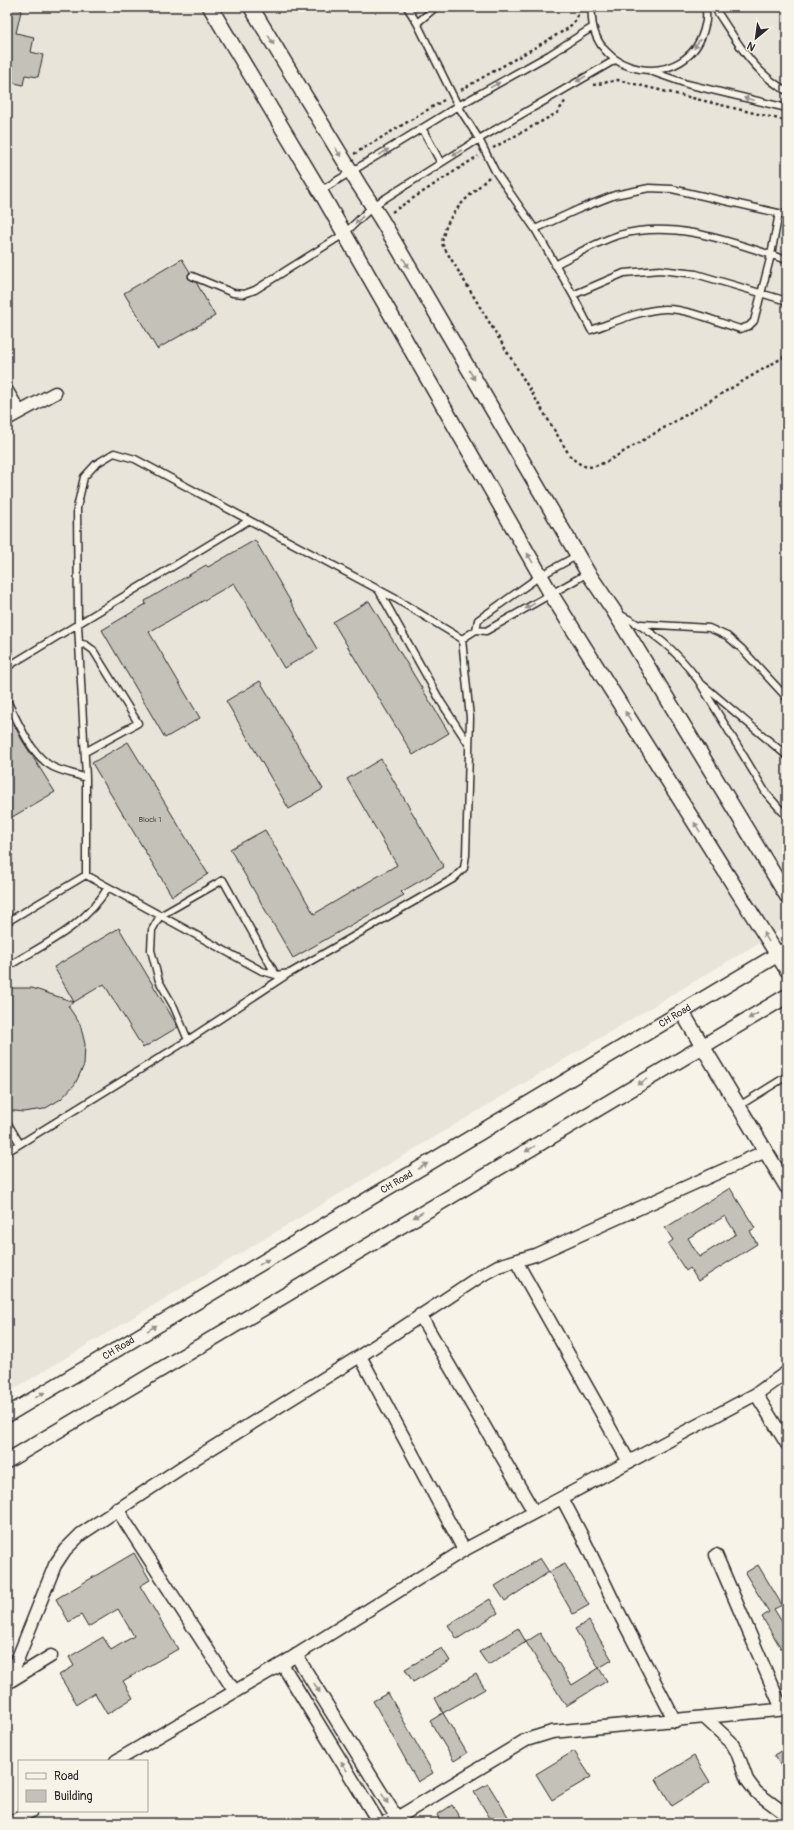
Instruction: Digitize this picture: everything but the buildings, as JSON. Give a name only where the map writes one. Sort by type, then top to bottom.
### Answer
[{"type":"street","points":[[210,7],[320,191],[540,576],[782,952],[787,970]]},
{"type":"street","points":[[251,7],[351,173],[381,219],[588,573],[614,611],[787,896]]},
{"type":"street","points":[[7,391],[19,411]]},
{"type":"street","points":[[7,419],[54,393]]},
{"type":"street","name":"CH Road","points":[[7,1415],[782,952]]},
{"type":"street","points":[[7,1461],[787,996]]},
{"type":"street","points":[[682,1012],[787,1187]]},
{"type":"street","points":[[7,1683],[55,1565],[65,1550],[81,1534],[117,1509],[360,1356],[482,1275],[498,1266],[535,1255],[766,1151]]},
{"type":"street","points":[[516,1261],[629,1462]]},
{"type":"street","points":[[420,1316],[534,1512]]},
{"type":"street","points":[[360,1356],[464,1550]]},
{"type":"street","points":[[118,1760],[282,1664],[464,1550],[756,1394],[787,1372]]},
{"type":"street","points":[[756,1394],[787,1444]]},
{"type":"street","points":[[562,1498],[584,1540],[616,1609],[675,1721]]},
{"type":"street","points":[[117,1509],[235,1692]]},
{"type":"street","points":[[282,1664],[380,1823],[398,1820],[526,1740],[538,1736],[552,1732],[785,1709],[716,1555]]},
{"type":"street","points":[[296,1655],[398,1820]]},
{"type":"street","points":[[7,1683],[51,1656]]},
{"type":"street","points":[[704,1717],[731,1742],[737,1752],[747,1780],[756,1792],[787,1815]]},
{"type":"street","points":[[10,1823],[28,1812]]},
{"type":"lane","points":[[407,7],[417,23],[452,95],[479,139],[495,171],[535,229],[591,330],[648,311],[667,309],[685,312],[740,329],[749,326],[754,321],[771,255],[779,213]]},
{"type":"lane","points":[[417,23],[436,7]]},
{"type":"lane","points":[[592,7],[593,27],[597,39],[615,60],[631,68],[649,71],[687,84],[787,108]]},
{"type":"lane","points":[[649,71],[668,68],[685,58],[694,48],[698,43],[705,25],[706,7]]},
{"type":"lane","points":[[714,7],[761,74],[774,85],[787,91]]},
{"type":"lane","points":[[320,191],[458,106],[550,55],[593,27]]},
{"type":"lane","points":[[192,276],[233,293],[244,294],[255,290],[344,234],[373,206],[479,139],[615,60]]},
{"type":"lane","points":[[422,128],[441,163]]},
{"type":"lane","points":[[535,229],[615,195],[649,188],[672,189],[787,215]]},
{"type":"lane","points":[[555,265],[600,242],[621,235],[657,229],[696,232],[787,260]]},
{"type":"lane","points":[[573,296],[624,273],[660,270],[696,274],[761,292],[787,301]]},
{"type":"lane","points":[[86,876],[86,778],[78,624],[77,508],[84,478],[96,464],[114,453],[135,459],[378,590],[462,639]]},
{"type":"lane","points":[[7,667],[248,521]]},
{"type":"lane","points":[[476,630],[478,620],[540,576],[578,555]]},
{"type":"lane","points":[[462,639],[476,630],[486,631],[588,573]]},
{"type":"lane","points":[[378,590],[441,702],[469,746]]},
{"type":"lane","points":[[614,611],[641,624],[669,646],[698,680],[787,756]]},
{"type":"lane","points":[[641,624],[709,628],[727,636],[742,649],[787,698]]},
{"type":"lane","points":[[7,1152],[188,1040],[290,973],[453,879],[464,868],[466,855],[470,718],[462,639]]},
{"type":"lane","points":[[79,643],[86,645],[92,650],[138,723],[85,752]]},
{"type":"lane","points":[[698,680],[766,793],[787,817]]},
{"type":"lane","points":[[7,701],[32,747],[42,758],[53,767],[86,778]]},
{"type":"lane","points":[[86,876],[262,971],[276,975],[290,973]]},
{"type":"lane","points":[[7,922],[86,876]]},
{"type":"lane","points":[[188,1040],[174,1007],[159,981],[151,950],[152,930],[160,916],[223,880],[276,975]]},
{"type":"lane","points":[[7,967],[73,927],[100,901],[108,887]]},
{"type":"lane","points":[[739,1106],[787,1076]]},
{"type":"lane","points":[[7,1122],[20,1144]]},
{"type":"path","points":[[344,160],[452,95],[567,29],[576,20],[581,7]]},
{"type":"path","points":[[592,85],[618,80],[787,121]]},
{"type":"path","points":[[381,219],[485,152],[557,113],[568,98]]},
{"type":"path","points":[[495,171],[450,216],[443,231],[442,244],[570,456],[580,465],[594,467],[608,461],[787,354]]},
{"type":"shaded area","points":[[7,7],[787,7],[787,926],[7,1393]]}]
